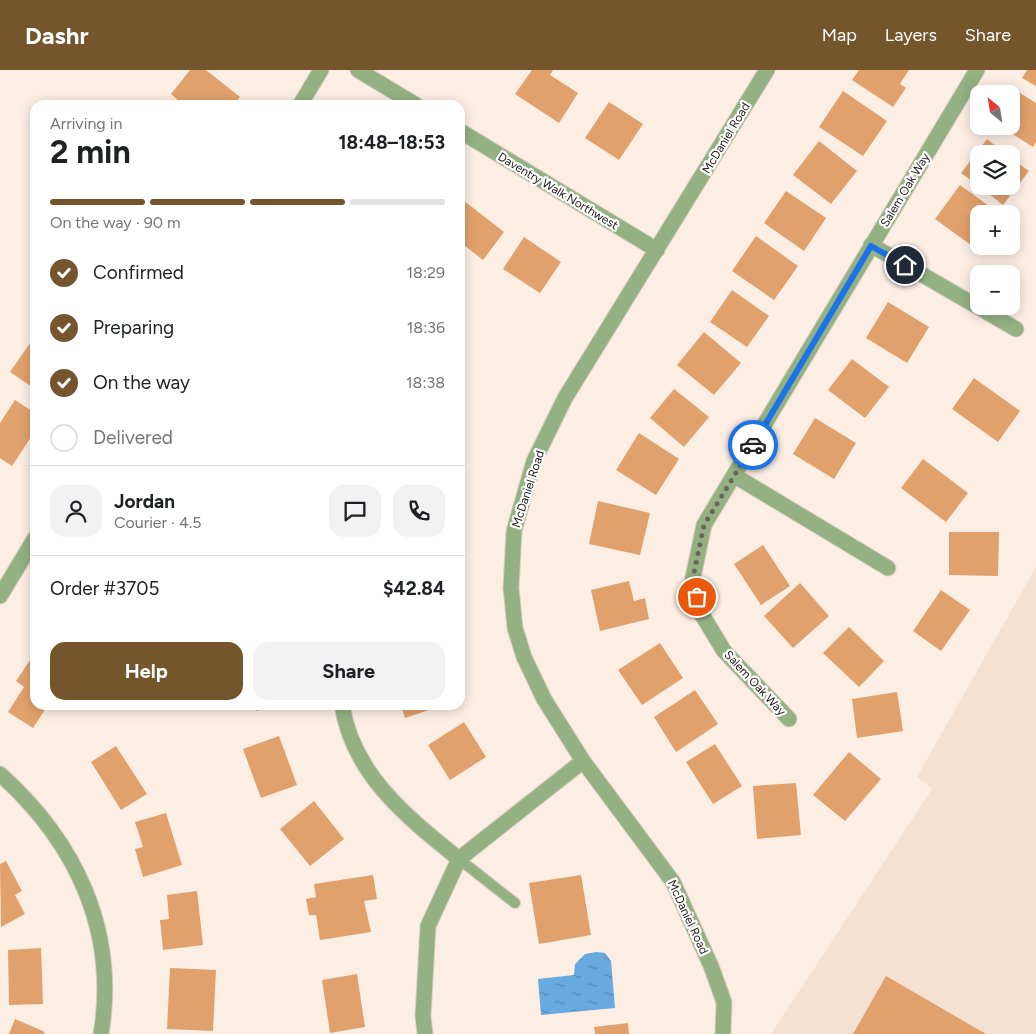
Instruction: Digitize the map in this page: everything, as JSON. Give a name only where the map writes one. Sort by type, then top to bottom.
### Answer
[{"type":"street","points":[[303,100],[321,70]]},
{"type":"street","points":[[358,70],[408,100]]},
{"type":"street","name":"McDaniel Road","points":[[723,1034],[724,1002],[711,966],[673,882],[584,761],[544,699],[524,657],[515,628],[511,588],[514,531],[534,461],[565,398],[767,70]]},
{"type":"street","name":"Salem Oak Way","points":[[789,719],[724,651],[701,613],[692,582],[704,525],[977,70]]},
{"type":"street","name":"Daventry Walk Northwest","points":[[465,134],[657,250]]},
{"type":"street","points":[[871,246],[1016,329]]},
{"type":"street","points":[[734,476],[888,568]]},
{"type":"street","points":[[0,596],[30,546]]},
{"type":"street","points":[[343,710],[352,746],[384,794],[459,859]]},
{"type":"street","points":[[425,1034],[423,1016],[428,926],[459,859],[584,761]]},
{"type":"street","points":[[0,774],[38,812],[57,837],[74,863],[86,891],[96,920],[106,978],[105,1008],[101,1034]]},
{"type":"lane","points":[[459,859],[515,903]]},
{"type":"shaded area","points":[[1036,567],[1036,1034],[771,1034],[932,789],[917,777]]},
{"type":"water","points":[[605,953],[611,961],[615,1008],[541,1015],[538,979],[574,975],[575,964],[585,954]]},
{"type":"building","points":[[190,70],[206,70],[240,97],[238,100],[178,100],[171,94]]},
{"type":"building","points":[[532,70],[553,70],[550,75],[578,93],[559,123],[515,94]]},
{"type":"building","points":[[859,70],[909,70],[900,84],[906,88],[893,107],[852,80]]},
{"type":"building","points":[[1027,70],[1036,70],[1036,86],[1022,78]]},
{"type":"building","points":[[843,91],[887,121],[863,156],[819,127]]},
{"type":"building","points":[[1020,93],[1036,103],[1036,142],[1033,147],[1014,135],[1020,135]]},
{"type":"building","points":[[609,102],[643,124],[619,160],[585,138]]},
{"type":"building","points":[[987,139],[995,145],[982,145]]},
{"type":"building","points":[[819,141],[857,171],[831,204],[793,175]]},
{"type":"building","points":[[970,161],[970,180],[961,173]]},
{"type":"building","points":[[1020,164],[1029,171],[1020,183]]},
{"type":"building","points":[[960,185],[970,192],[970,195],[974,195],[988,205],[970,205],[970,244],[935,219]]},
{"type":"building","points":[[786,191],[826,218],[804,251],[764,223]]},
{"type":"building","points":[[990,195],[1011,195],[1003,205]]},
{"type":"building","points":[[465,202],[504,232],[483,260],[465,246]]},
{"type":"building","points":[[756,236],[798,266],[774,300],[732,271]]},
{"type":"building","points":[[524,237],[561,262],[540,293],[503,269]]},
{"type":"building","points":[[732,290],[769,316],[747,347],[710,322]]},
{"type":"building","points":[[888,302],[929,327],[907,363],[866,338]]},
{"type":"building","points":[[704,332],[741,363],[714,395],[677,365]]},
{"type":"building","points":[[30,343],[30,386],[10,372]]},
{"type":"building","points":[[852,359],[889,387],[865,418],[828,390]]},
{"type":"building","points":[[974,378],[1020,411],[998,442],[952,409]]},
{"type":"building","points":[[674,389],[709,417],[684,447],[650,418]]},
{"type":"building","points":[[15,400],[30,410],[30,439],[12,466],[0,458],[0,423]]},
{"type":"building","points":[[815,418],[856,443],[834,479],[793,454]]},
{"type":"building","points":[[639,433],[679,459],[656,495],[616,470]]},
{"type":"building","points":[[923,459],[968,493],[946,522],[901,488]]},
{"type":"building","points":[[598,501],[650,513],[640,555],[589,544]]},
{"type":"building","points":[[949,532],[999,532],[998,576],[949,575]]},
{"type":"building","points":[[763,545],[790,586],[761,605],[734,564]]},
{"type":"building","points":[[629,581],[634,601],[645,598],[649,619],[600,631],[591,590]]},
{"type":"building","points":[[800,583],[829,616],[793,648],[764,616]]},
{"type":"building","points":[[941,590],[970,610],[941,651],[913,631]]},
{"type":"building","points":[[849,627],[884,661],[859,687],[823,653]]},
{"type":"building","points":[[660,643],[683,678],[642,705],[618,670]]},
{"type":"building","points":[[30,660],[30,710],[45,710],[33,728],[8,712],[24,687],[16,681]]},
{"type":"building","points":[[695,690],[718,724],[676,752],[654,717]]},
{"type":"building","points":[[897,692],[903,731],[857,738],[852,699]]},
{"type":"building","points":[[403,710],[429,710],[405,718]]},
{"type":"building","points":[[464,722],[486,757],[450,780],[428,745]]},
{"type":"building","points":[[279,736],[297,785],[261,798],[243,749]]},
{"type":"building","points":[[715,744],[742,786],[713,804],[686,762]]},
{"type":"building","points":[[116,746],[147,794],[121,810],[91,762]]},
{"type":"building","points":[[849,752],[881,779],[845,821],[813,795]]},
{"type":"building","points":[[796,783],[801,835],[757,839],[753,786]]},
{"type":"building","points":[[314,801],[344,839],[310,866],[280,829]]},
{"type":"building","points":[[166,813],[182,865],[143,877],[135,849],[143,847],[135,822]]},
{"type":"building","points":[[6,861],[22,891],[15,895],[25,914],[1,927],[0,864]]},
{"type":"building","points":[[373,875],[377,899],[364,901],[371,932],[320,940],[316,915],[309,915],[306,899],[316,897],[314,884]]},
{"type":"building","points":[[581,875],[591,935],[539,944],[529,883]]},
{"type":"building","points":[[197,891],[203,945],[163,950],[160,920],[169,919],[167,895]]},
{"type":"building","points":[[41,948],[43,1004],[9,1005],[8,950]]},
{"type":"building","points":[[170,968],[216,970],[213,1031],[167,1029]]},
{"type":"building","points":[[357,974],[365,1027],[330,1033],[322,980]]},
{"type":"building","points":[[886,976],[986,1034],[853,1034]]},
{"type":"building","points":[[15,1019],[45,1032],[44,1034],[9,1034]]},
{"type":"building","points":[[628,1023],[629,1034],[595,1034],[594,1027]]},
{"type":"way so far","points":[[697,597],[692,582],[704,525],[753,445]]},
{"type":"route","points":[[753,445],[871,246],[905,265]]}]
